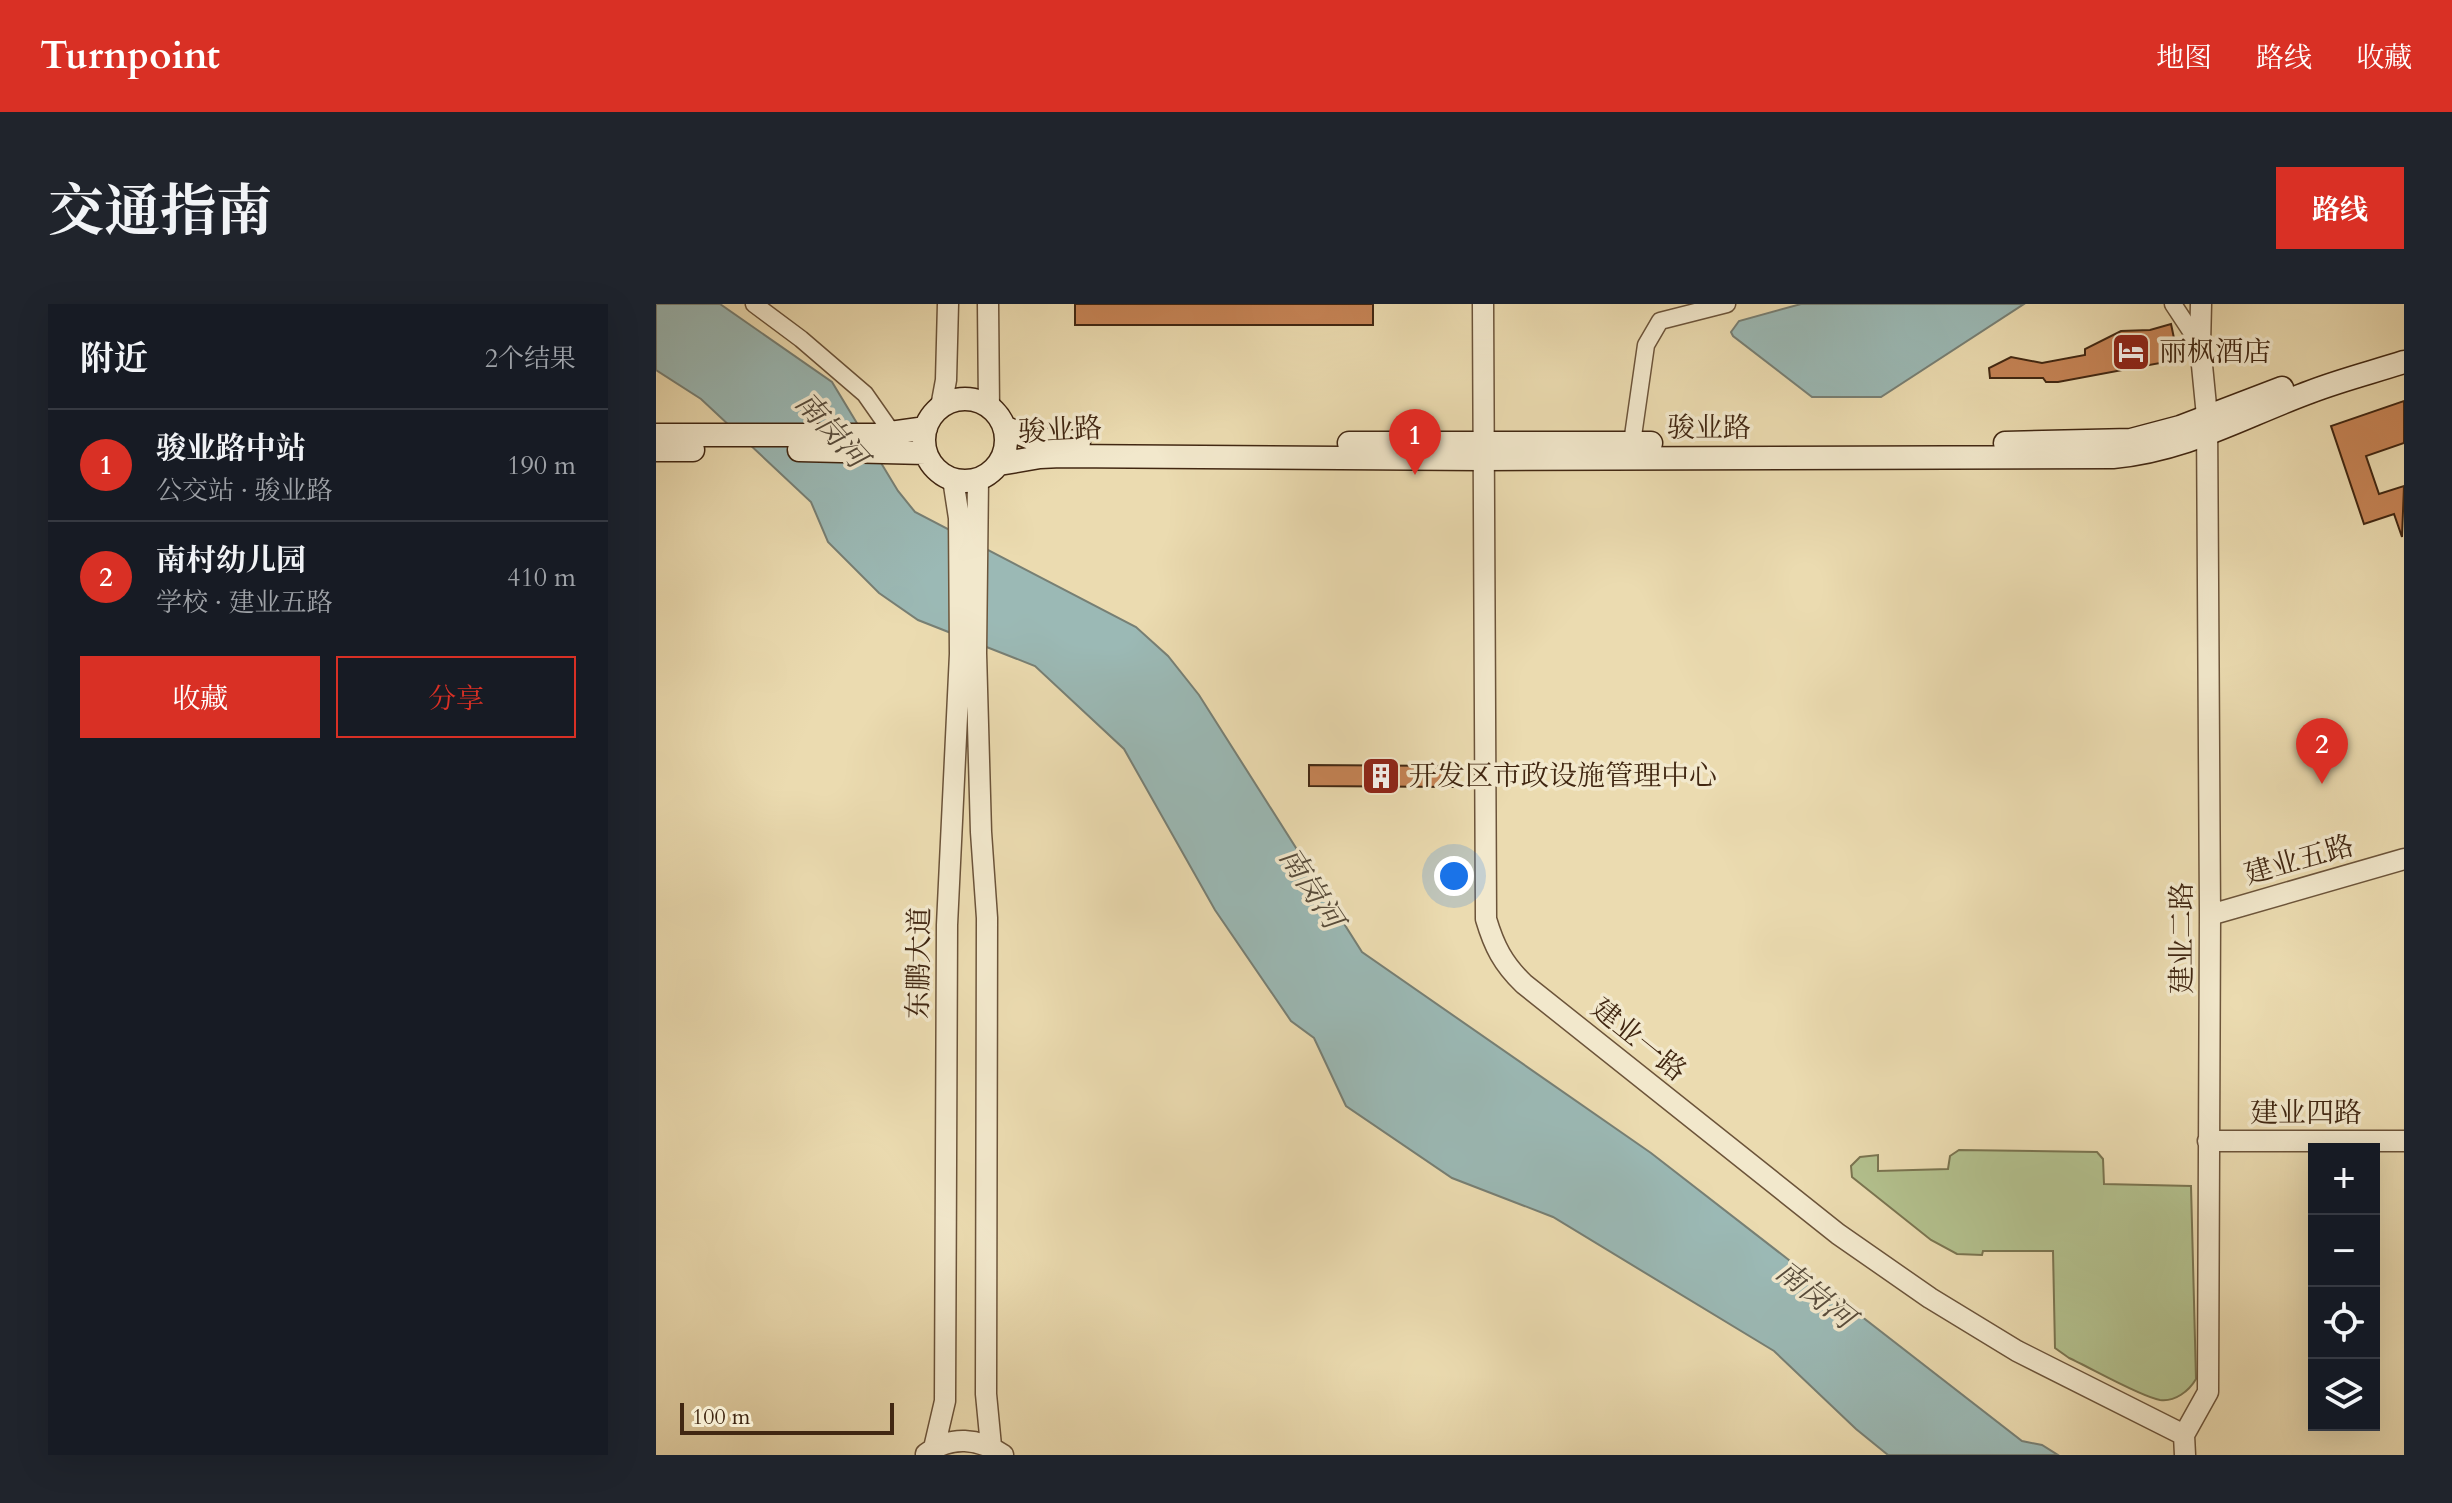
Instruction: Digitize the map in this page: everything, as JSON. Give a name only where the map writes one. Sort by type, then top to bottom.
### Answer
[{"type":"main road","name":"骏业路","points":[[1004,427],[1033,439],[1066,442],[1482,451],[2113,457],[2164,450],[2207,425],[2309,377],[2404,347]]},
{"type":"main road","name":"骏业路","points":[[999,464],[1061,456],[1482,451],[1632,443],[2103,442],[2207,425],[2404,362]]},
{"type":"main road","points":[[965,399],[989,407],[1004,427],[1006,440],[999,464],[990,473],[978,479],[953,479],[932,464],[924,440],[931,416],[952,401],[965,399]]},
{"type":"main road","points":[[656,450],[736,443],[885,440],[926,428]]},
{"type":"main road","points":[[656,435],[736,443]]},
{"type":"main road","points":[[885,440],[926,453]]},
{"type":"street","points":[[754,304],[801,339],[865,394],[885,440]]},
{"type":"street","points":[[941,407],[946,380],[948,304]]},
{"type":"street","points":[[988,304],[989,407]]},
{"type":"street","name":"建业一路","points":[[1483,304],[1486,919],[1495,949],[1510,970],[1838,1234],[1930,1298],[2017,1351],[2185,1445]]},
{"type":"street","points":[[1632,443],[1646,345],[1660,321],[1727,304]]},
{"type":"street","points":[[2173,304],[2200,345]]},
{"type":"street","name":"建业二路","points":[[2185,1445],[2208,1392],[2210,915],[2207,425],[2200,345],[2201,304]]},
{"type":"street","name":"东鹏大道","points":[[953,479],[967,519]]},
{"type":"street","name":"东鹏大道","points":[[978,479],[967,519],[968,654],[987,918],[986,1394],[997,1451]]},
{"type":"street","name":"东鹏大道","points":[[929,1451],[945,1401],[947,925],[968,654]]},
{"type":"street","name":"建业五路","points":[[2210,915],[2404,859]]},
{"type":"street","name":"建业四路","points":[[2208,1141],[2404,1141]]},
{"type":"street","points":[[929,1451],[952,1441],[972,1441],[997,1451]]},
{"type":"green space","points":[[1959,1150],[2097,1152],[2103,1159],[2104,1184],[2191,1186],[2196,1379],[2190,1388],[2171,1399],[2151,1398],[2069,1358],[2055,1348],[2053,1251],[1957,1254],[1931,1240],[1852,1177],[1851,1166],[1860,1157],[1878,1155],[1878,1171],[1948,1169],[1950,1156]]},
{"type":"water","name":"南岗河","points":[[656,304],[720,304],[832,382],[898,491],[915,512],[1136,627],[1168,656],[1199,695],[1362,952],[1651,1153],[2022,1441],[2042,1445],[2058,1455],[1888,1455],[1774,1351],[1553,1217],[1452,1178],[1346,1106],[1314,1038],[1291,1021],[1215,910],[1124,749],[1035,666],[918,620],[879,593],[828,542],[811,502],[701,399],[656,370]]},
{"type":"water","points":[[1801,304],[2024,304],[1881,397],[1812,397],[1731,332],[1739,321]]},
{"type":"building","points":[[1075,304],[1373,304],[1373,325],[1075,325]]},
{"type":"building","name":"丽枫酒店","points":[[2171,324],[2178,357],[2171,357],[2171,361],[2058,382],[2046,382],[2043,378],[1990,378],[1989,368],[2011,357],[2042,363],[2085,355],[2085,349],[2121,331],[2150,330]]},
{"type":"building","points":[[2404,401],[2404,443],[2366,456],[2379,494],[2404,486],[2402,537],[2394,514],[2364,524],[2331,426]]},
{"type":"building","name":"开发区市政设施管理中心","points":[[1309,765],[1453,766],[1453,787],[1309,786]]},
{"type":"place","name":"丽枫酒店","points":[[2131,352]]},
{"type":"place","name":"骏业路中站","points":[[1415,475]]},
{"type":"place","name":"开发区市政设施管理中心","points":[[1381,776]]},
{"type":"place","name":"南村幼儿园","points":[[2322,784]]}]
